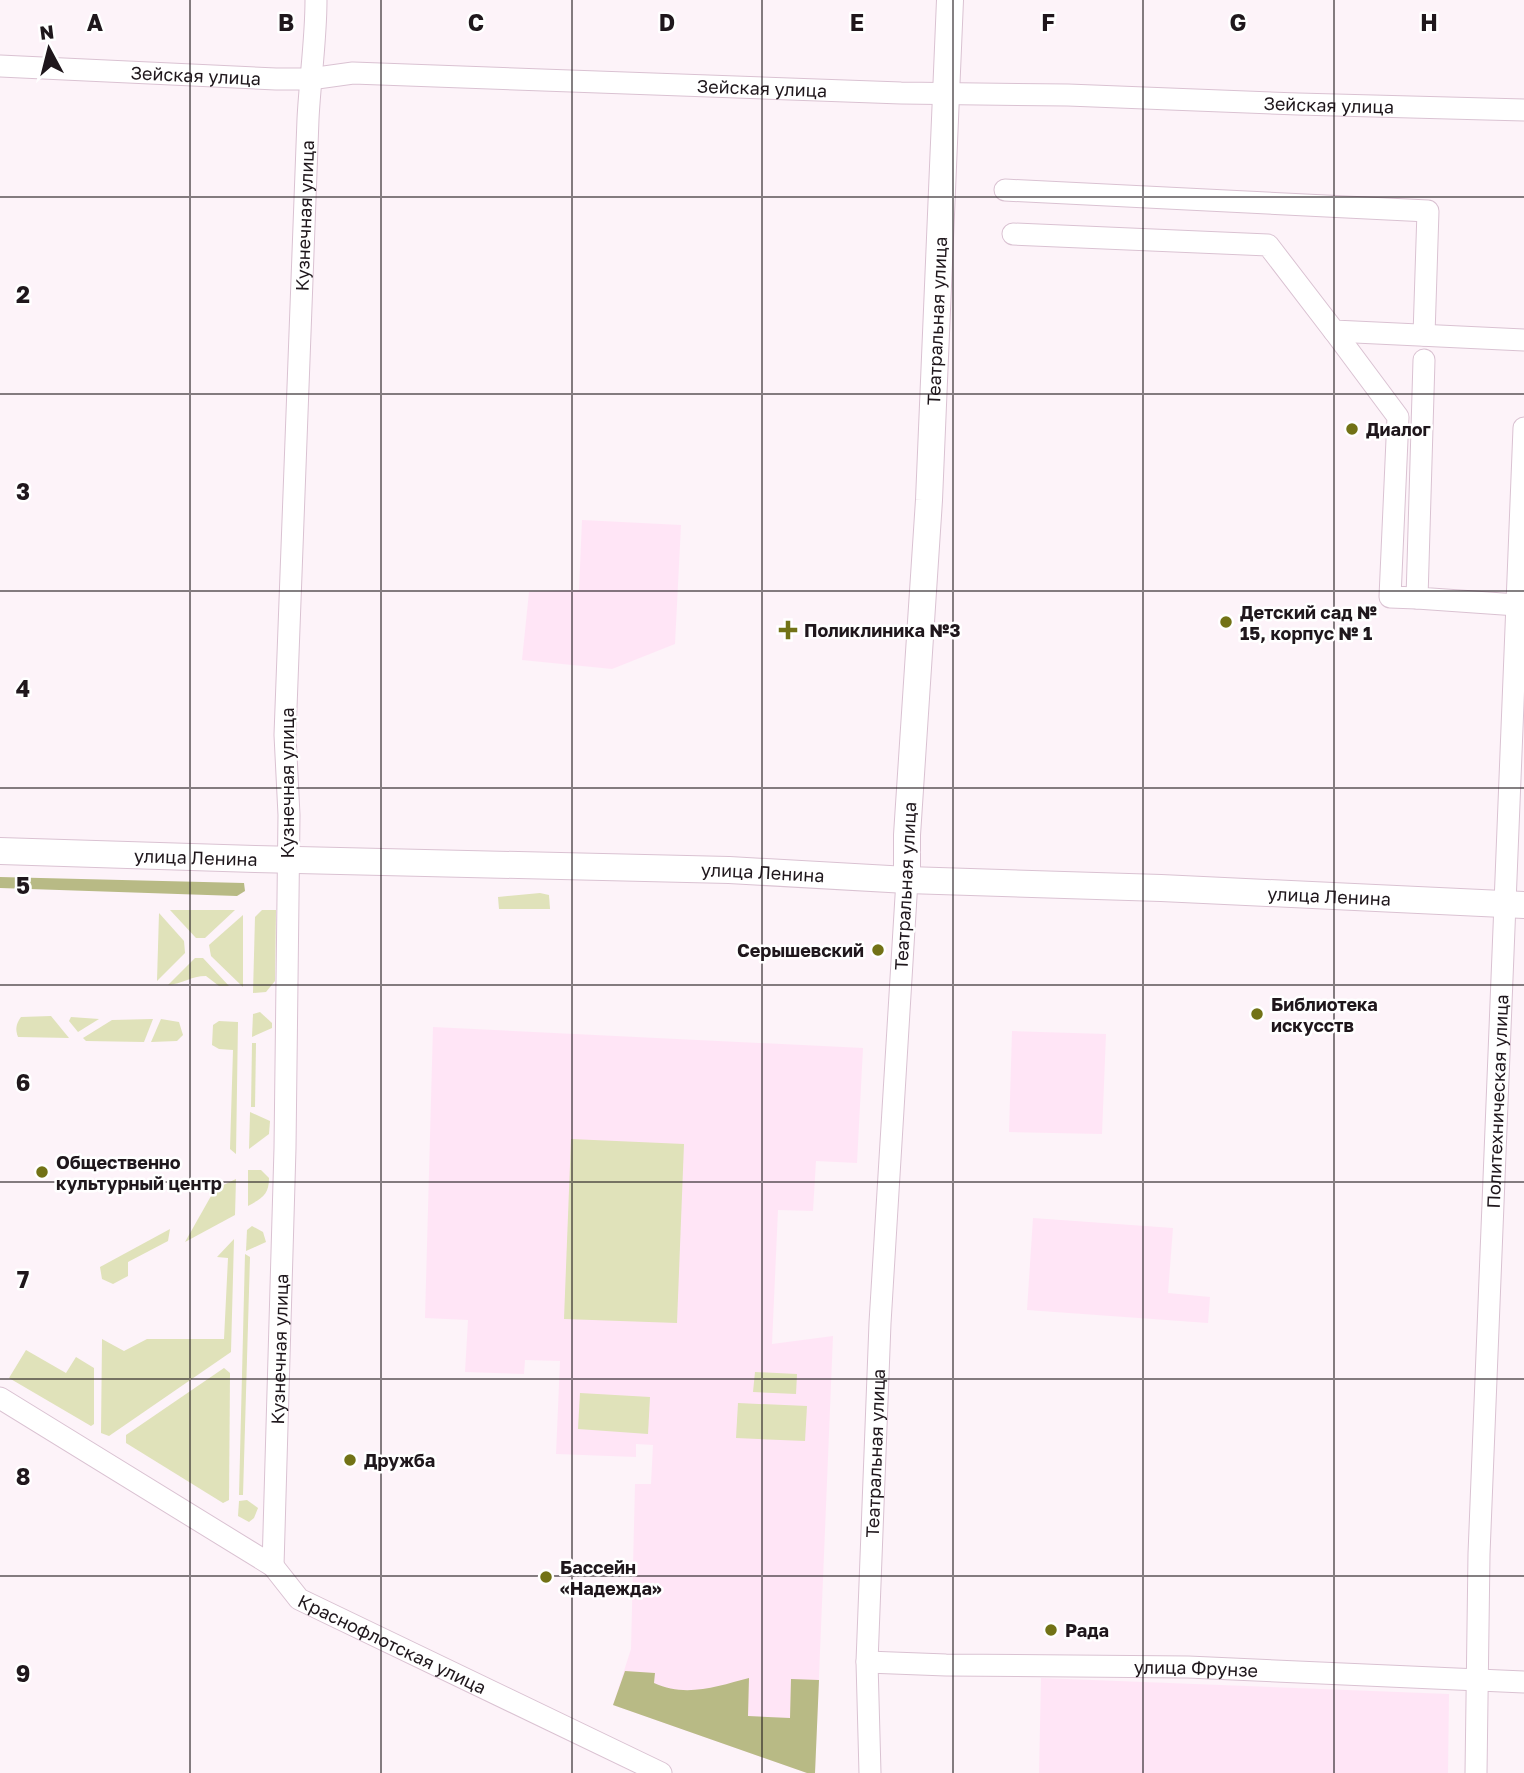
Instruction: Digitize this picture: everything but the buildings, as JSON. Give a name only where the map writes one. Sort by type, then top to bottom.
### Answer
[{"type":"main road","name":"Театральная улица","points":[[907,880],[907,835],[929,500],[950,0]]},
{"type":"main road","name":"улица Ленина","points":[[0,850],[287,860],[715,869],[907,880],[1136,887],[1515,905]]},
{"type":"street","name":"Кузнечная улица","points":[[273,1566],[285,1148],[289,815],[285,735],[310,79],[316,42],[316,0]]},
{"type":"street","name":"Зейская улица","points":[[0,66],[310,79],[353,73],[947,94],[1068,95],[1524,110]]},
{"type":"street","points":[[1005,190],[1428,211],[1424,335]]},
{"type":"street","points":[[1013,234],[1268,245],[1398,417],[1390,597],[1517,605]]},
{"type":"street","points":[[1334,331],[1524,340]]},
{"type":"street","points":[[1417,598],[1424,360]]},
{"type":"street","name":"Политехническая улица","points":[[1476,1773],[1479,1554],[1515,905],[1517,605],[1524,428]]},
{"type":"street","name":"Театральная улица","points":[[870,1773],[867,1662],[880,1324],[907,880]]},
{"type":"street","name":"Краснофлотская улица","points":[[0,1398],[273,1566],[299,1599],[661,1773]]},
{"type":"street","name":"улица Фрунзе","points":[[867,1662],[1188,1667],[1524,1682]]},
{"type":"shaded area","points":[[582,520],[681,525],[675,644],[612,669],[522,660],[529,592],[579,590]]},
{"type":"shaded area","points":[[433,1027],[863,1048],[857,1163],[816,1161],[813,1211],[778,1210],[772,1344],[833,1336],[815,1773],[807,1773],[613,1705],[631,1649],[635,1484],[651,1484],[653,1445],[636,1444],[636,1457],[556,1454],[560,1361],[525,1360],[524,1374],[465,1372],[468,1320],[425,1318]]},
{"type":"shaded area","points":[[1012,1031],[1106,1034],[1102,1134],[1009,1132]]},
{"type":"shaded area","points":[[1033,1218],[1173,1228],[1168,1293],[1210,1297],[1208,1323],[1027,1310]]},
{"type":"shaded area","points":[[1041,1678],[1449,1694],[1448,1773],[1039,1773]]},
{"type":"green space","points":[[0,877],[244,883],[245,891],[237,896],[0,888]]},
{"type":"green space","points":[[540,893],[549,895],[550,909],[499,909],[498,897]]},
{"type":"green space","points":[[170,910],[235,910],[205,938],[196,938]]},
{"type":"green space","points":[[262,910],[276,910],[275,981],[266,992],[253,993],[255,917]]},
{"type":"green space","points":[[159,913],[184,941],[185,953],[157,981]]},
{"type":"green space","points":[[243,915],[243,987],[211,956],[209,945]]},
{"type":"green space","points":[[195,958],[203,958],[229,986],[219,986],[206,976],[168,985]]},
{"type":"green space","points":[[260,1012],[272,1023],[272,1028],[252,1037],[253,1014]]},
{"type":"green space","points":[[51,1016],[69,1038],[18,1037],[16,1027],[21,1017]]},
{"type":"green space","points":[[71,1017],[99,1019],[78,1032],[69,1021]]},
{"type":"green space","points":[[153,1019],[144,1042],[86,1041],[83,1038],[112,1020]]},
{"type":"green space","points":[[161,1019],[179,1022],[183,1035],[177,1041],[151,1042]]},
{"type":"green space","points":[[219,1021],[238,1022],[236,1154],[230,1149],[233,1050],[219,1049],[212,1045],[213,1025]]},
{"type":"green space","points":[[252,1043],[256,1043],[255,1107],[251,1107]]},
{"type":"green space","points":[[250,1112],[270,1121],[269,1134],[249,1149]]},
{"type":"green space","points":[[571,1139],[684,1144],[677,1323],[564,1319]]},
{"type":"green space","points":[[248,1170],[261,1170],[269,1178],[264,1195],[248,1206]]},
{"type":"green space","points":[[236,1179],[235,1215],[185,1242],[215,1189]]},
{"type":"green space","points":[[252,1226],[263,1232],[266,1242],[246,1251],[247,1230]]},
{"type":"green space","points":[[170,1229],[168,1241],[128,1262],[128,1276],[113,1284],[102,1279],[100,1267]]},
{"type":"green space","points":[[234,1239],[231,1352],[109,1436],[101,1433],[102,1339],[124,1351],[147,1339],[224,1339],[228,1258],[217,1257]]},
{"type":"green space","points":[[245,1254],[250,1257],[243,1495],[239,1495]]},
{"type":"green space","points":[[26,1350],[66,1373],[76,1357],[94,1368],[94,1424],[91,1426],[9,1378]]},
{"type":"green space","points":[[224,1368],[230,1373],[229,1500],[223,1503],[126,1443],[126,1435]]},
{"type":"green space","points":[[755,1372],[797,1374],[796,1394],[753,1392]]},
{"type":"green space","points":[[580,1393],[650,1397],[648,1434],[578,1429]]},
{"type":"green space","points":[[738,1403],[807,1406],[805,1441],[736,1438]]},
{"type":"green space","points":[[247,1500],[258,1508],[249,1522],[238,1516],[239,1501]]},
{"type":"green space","points":[[625,1671],[655,1673],[654,1683],[678,1690],[702,1689],[749,1678],[748,1716],[790,1718],[791,1679],[819,1680],[815,1773],[807,1773],[613,1705]]},
{"type":"place","name":"Диалог","points":[[1352,429]]},
{"type":"place","name":"Детский сад № 15, корпус № 1","points":[[1226,622]]},
{"type":"place","name":"Поликлиника №3","points":[[788,630]]},
{"type":"place","name":"Серышевский","points":[[878,950]]},
{"type":"place","name":"Библиотека искусств","points":[[1257,1014]]},
{"type":"place","name":"Общественно культурный центр","points":[[42,1172]]},
{"type":"place","name":"Дружба","points":[[350,1460]]},
{"type":"place","name":"Бассейн «Надежда»","points":[[546,1577]]},
{"type":"place","name":"Рада","points":[[1051,1630]]}]
